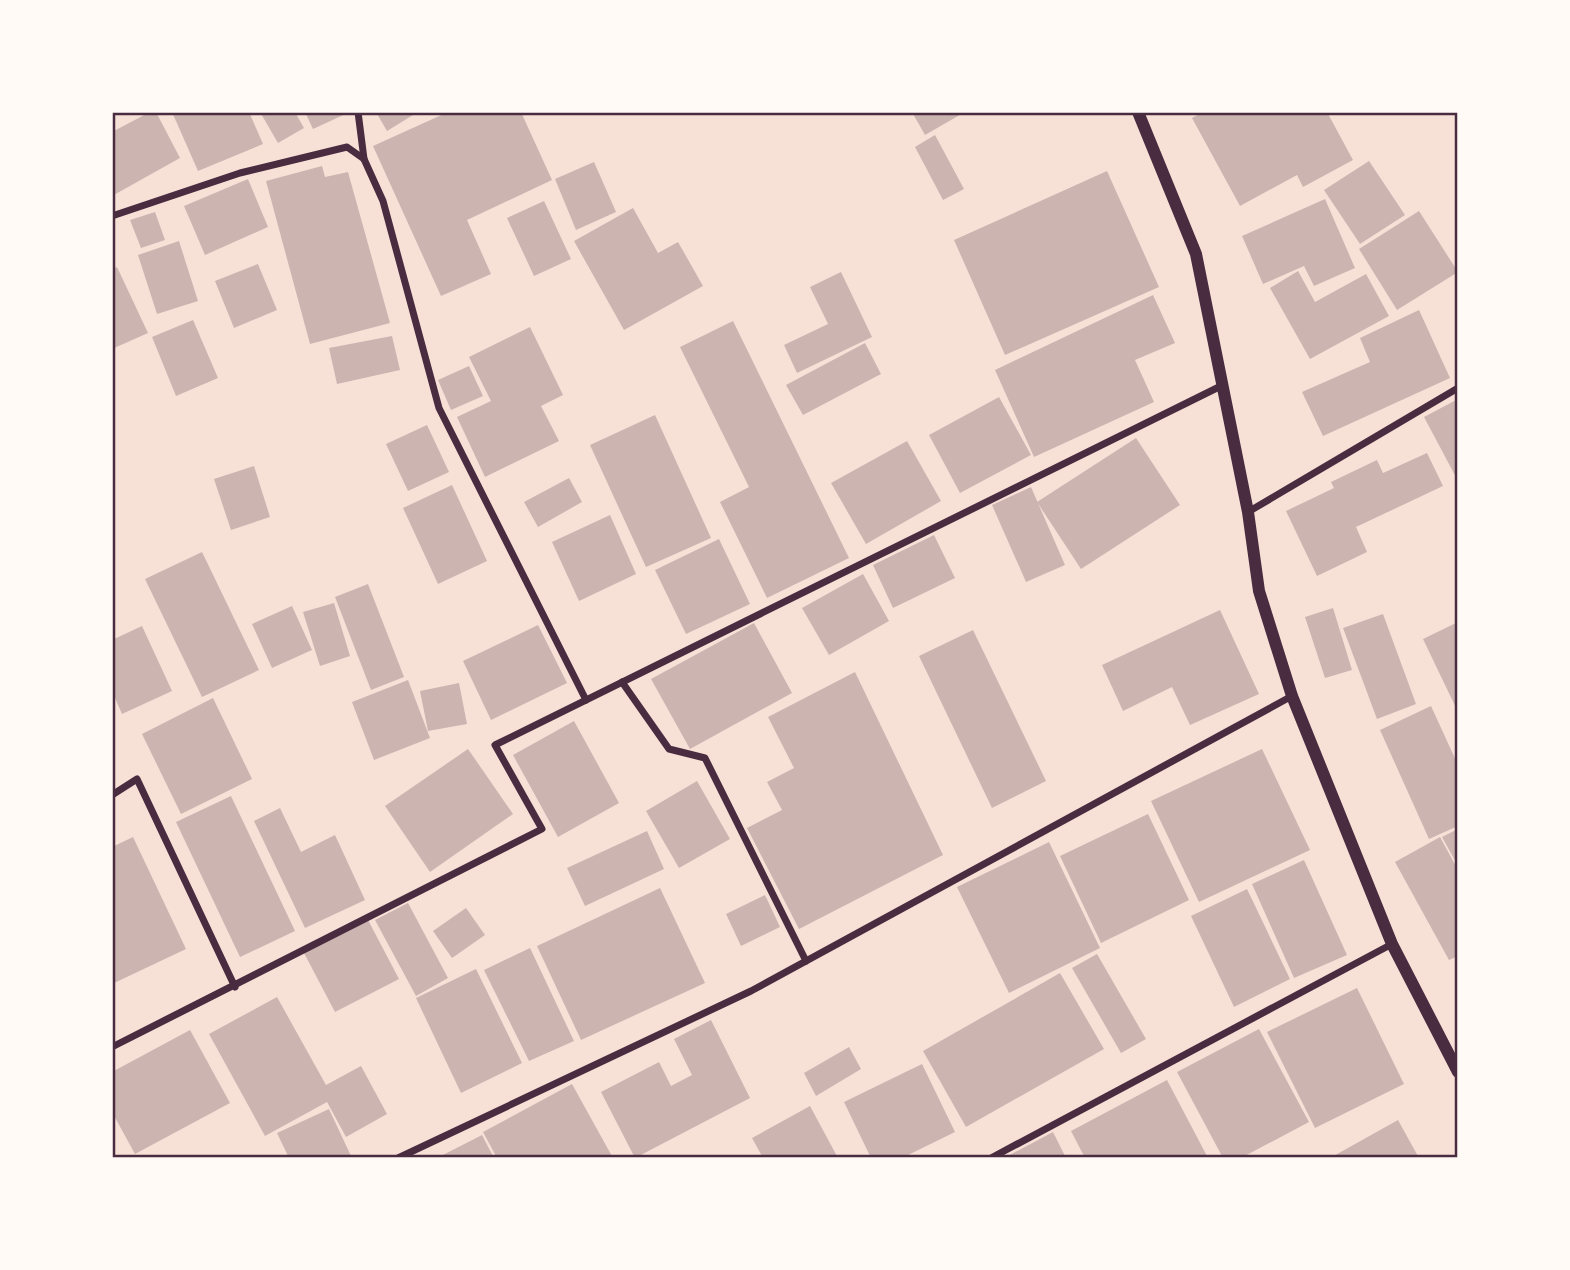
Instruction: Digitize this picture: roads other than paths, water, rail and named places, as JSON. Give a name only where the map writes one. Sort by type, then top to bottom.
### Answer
[{"type":"street","points":[[358,112],[364,159],[383,201],[439,408],[586,700]]},
{"type":"street","points":[[1138,112],[1196,254],[1248,512],[1259,591],[1292,696],[1392,944],[1458,1072]]},
{"type":"street","points":[[112,216],[240,173],[346,146],[364,159]]},
{"type":"street","points":[[112,1047],[542,829],[495,746],[1224,384]]},
{"type":"street","points":[[1248,512],[1458,388]]},
{"type":"street","points":[[622,682],[669,749],[705,758],[806,961]]},
{"type":"street","points":[[398,1158],[751,991],[1292,696]]},
{"type":"street","points":[[112,795],[137,779],[235,986]]},
{"type":"street","points":[[991,1158],[1392,944]]}]
